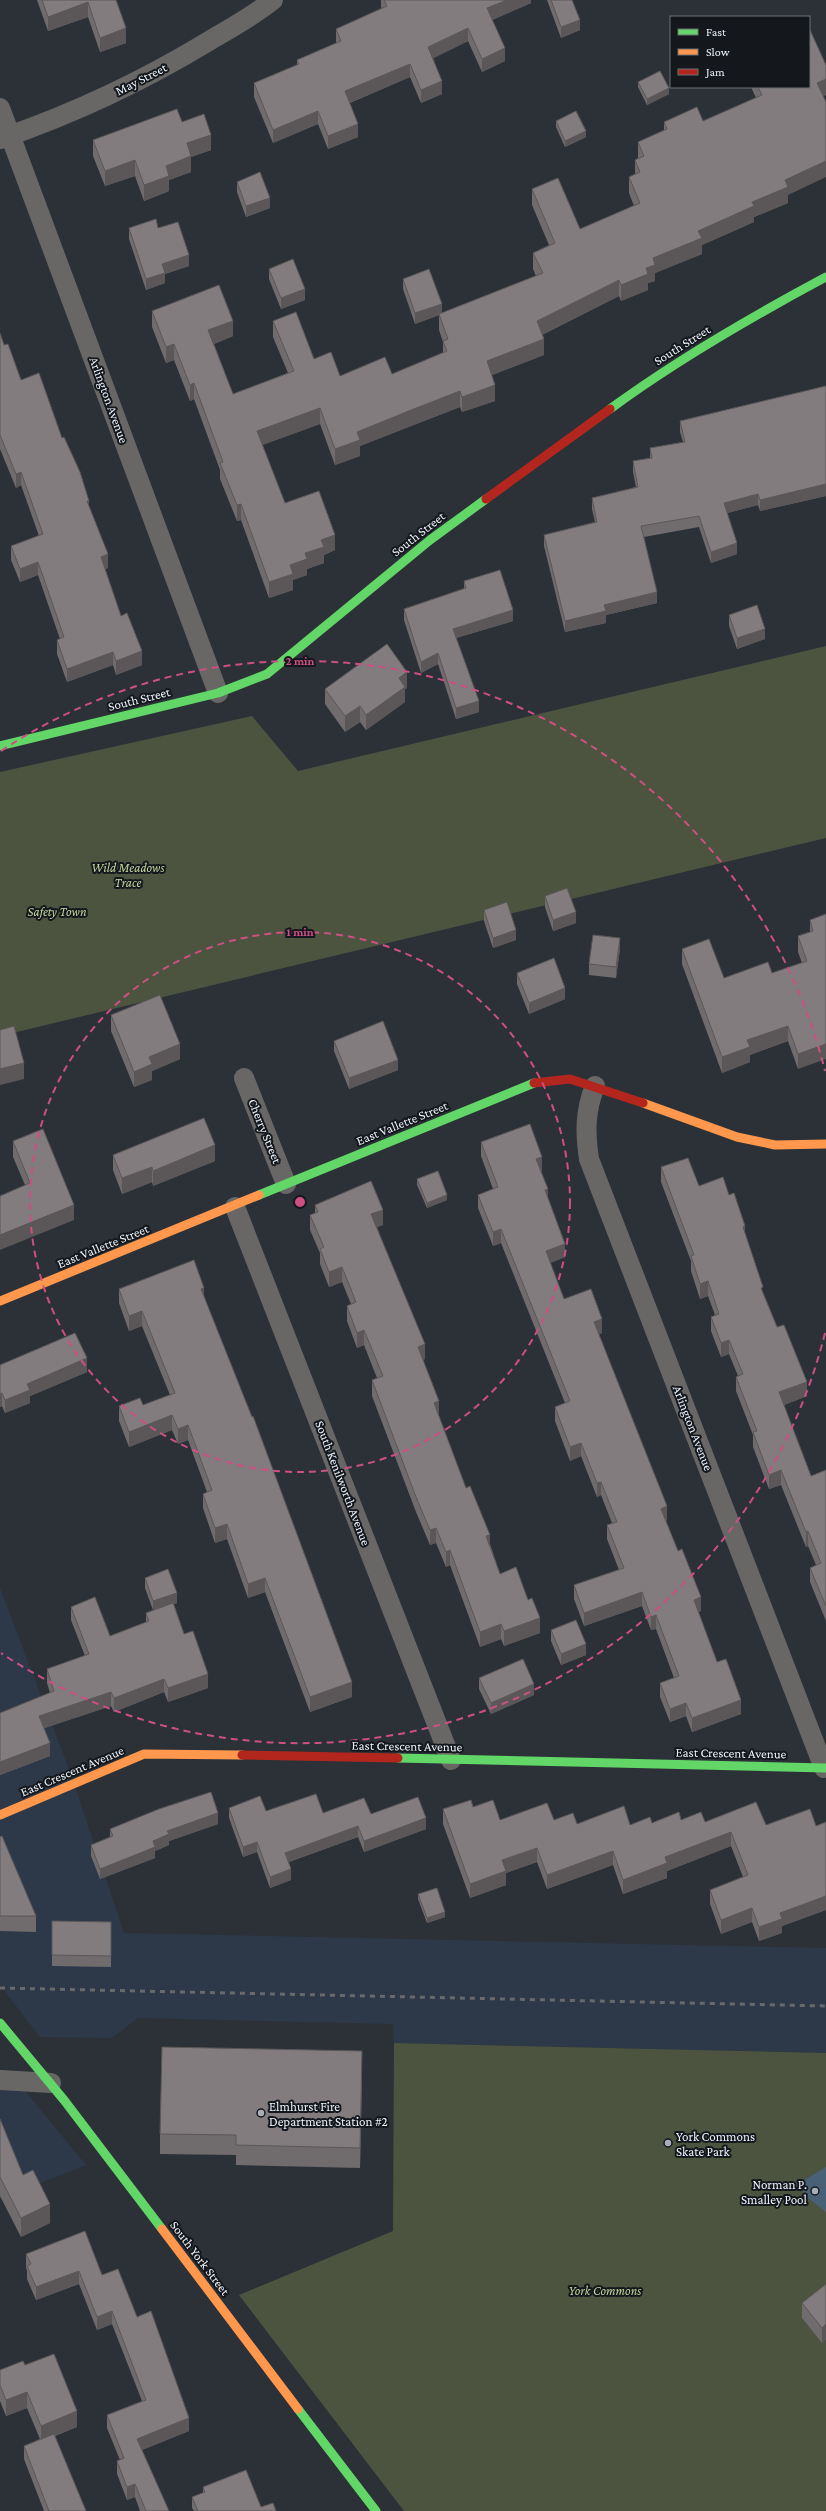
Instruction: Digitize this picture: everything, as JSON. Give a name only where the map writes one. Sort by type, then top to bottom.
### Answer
[{"type":"street","name":"May Street","points":[[5,138],[82,108],[163,69],[257,12],[273,0]]},
{"type":"street","name":"Arlington Avenue","points":[[0,108],[5,138],[218,693]]},
{"type":"street","name":"South Street","points":[[0,746],[218,693],[267,674],[430,540],[647,382],[746,320],[826,277]]},
{"type":"street","name":"Cherry Street","points":[[244,1078],[286,1184]]},
{"type":"street","name":"East Vallette Street","points":[[0,1301],[235,1207],[286,1184],[536,1082],[570,1079],[595,1086],[737,1137],[775,1145],[826,1144]]},
{"type":"street","name":"Arlington Avenue","points":[[595,1086],[587,1106],[585,1132],[589,1159],[825,1768]]},
{"type":"street","name":"South Kenilworth Avenue","points":[[235,1207],[451,1760]]},
{"type":"street","name":"East Crescent Avenue","points":[[0,1815],[144,1754],[825,1768]]},
{"type":"street","name":"South York Street","points":[[0,2023],[51,2083],[376,2511]]},
{"type":"street","points":[[0,2080],[51,2083]]},
{"type":"shaded area","points":[[0,1588],[70,1772],[124,1933],[826,1948],[826,2053],[394,2043],[393,2024],[138,2018],[112,2038],[40,2037],[0,1985]]},
{"type":"shaded area","points":[[0,2085],[21,2086],[86,2165],[0,2199]]},
{"type":"shaded area","name":"Norman P. Smalley Pool","points":[[826,2167],[826,2212],[808,2198],[798,2184]]},
{"type":"green space","name":"Wild Meadows Trace","points":[[826,646],[826,838],[0,1036],[0,772],[252,716],[298,771]]},
{"type":"green space","name":"York Commons","points":[[394,2043],[826,2053],[826,2511],[404,2511],[239,2295],[393,2231]]},
{"type":"building","points":[[42,0],[116,0],[126,28],[100,38],[88,2],[48,17]]},
{"type":"building","points":[[384,0],[507,0],[487,8],[505,48],[482,59],[468,28],[428,47],[442,81],[421,90],[410,64],[345,91],[358,124],[328,136],[318,111],[273,130],[254,83],[299,64],[297,60],[341,41],[336,29],[387,6]]},
{"type":"building","points":[[551,0],[572,0],[580,20],[561,27]]},
{"type":"building","points":[[810,30],[826,65],[826,79],[817,83],[826,102],[826,161],[785,180],[788,187],[752,202],[754,206],[698,231],[702,238],[653,258],[655,265],[646,268],[648,274],[621,285],[619,280],[537,321],[544,339],[487,361],[495,385],[462,397],[460,391],[411,410],[357,432],[360,440],[335,449],[320,408],[257,431],[285,503],[319,491],[335,535],[321,540],[324,547],[305,553],[307,559],[290,565],[293,574],[269,582],[241,504],[237,505],[220,463],[223,462],[194,383],[190,385],[174,344],[166,347],[152,311],[219,285],[233,321],[208,330],[233,394],[294,371],[273,321],[296,312],[314,359],[331,352],[340,376],[385,357],[392,374],[447,351],[443,341],[448,339],[439,314],[543,273],[533,253],[555,243],[532,189],[558,178],[580,229],[640,203],[629,177],[640,172],[635,160],[644,156],[638,142],[667,129],[664,122],[697,107],[703,121],[762,95],[758,88],[810,88]]},
{"type":"building","points":[[660,71],[669,88],[647,99],[638,82]]},
{"type":"building","points":[[177,109],[182,122],[204,114],[211,135],[187,143],[191,156],[166,166],[169,176],[144,185],[135,160],[105,171],[93,140]]},
{"type":"building","points":[[576,111],[586,131],[565,141],[556,121]]},
{"type":"building","points":[[260,172],[270,198],[246,206],[237,182]]},
{"type":"building","points":[[156,219],[158,228],[178,222],[189,255],[162,264],[165,273],[146,279],[129,228]]},
{"type":"building","points":[[293,259],[305,289],[281,298],[269,269]]},
{"type":"building","points":[[429,269],[442,304],[415,313],[403,279]]},
{"type":"building","points":[[0,333],[4,345],[8,344],[21,380],[39,373],[62,438],[64,437],[80,472],[89,501],[87,501],[108,554],[101,557],[121,616],[127,613],[142,651],[116,661],[113,652],[67,669],[57,640],[64,637],[38,562],[20,569],[11,546],[43,534],[21,472],[16,474],[0,435]]},
{"type":"building","points":[[826,386],[826,484],[760,500],[758,494],[724,503],[737,543],[711,552],[699,516],[641,526],[657,592],[604,605],[606,611],[565,621],[544,535],[597,522],[592,498],[638,487],[633,461],[652,458],[650,448],[685,442],[680,421]]},
{"type":"building","points":[[500,570],[513,610],[453,629],[479,701],[456,708],[438,653],[421,662],[404,609],[466,588],[464,581]]},
{"type":"building","points":[[757,605],[765,629],[737,638],[729,615]]},
{"type":"building","points":[[387,644],[407,672],[399,678],[405,687],[366,715],[360,706],[345,716],[325,689]]},
{"type":"building","points":[[567,888],[576,912],[553,920],[545,896]]},
{"type":"building","points":[[507,902],[516,930],[493,938],[484,910]]},
{"type":"building","points":[[826,914],[826,1044],[798,1054],[788,1026],[747,1040],[750,1047],[722,1057],[682,949],[709,939],[724,978],[768,962],[772,973],[807,961],[798,936],[813,931],[810,920]]},
{"type":"building","points":[[593,935],[620,938],[616,967],[589,964]]},
{"type":"building","points":[[554,958],[565,988],[529,1003],[517,973]]},
{"type":"building","points":[[160,995],[180,1044],[149,1057],[152,1064],[134,1072],[111,1015]]},
{"type":"building","points":[[383,1021],[398,1060],[349,1078],[334,1041]]},
{"type":"building","points":[[14,1026],[24,1063],[0,1069],[0,1030]]},
{"type":"building","points":[[204,1118],[215,1145],[153,1171],[152,1167],[122,1178],[113,1155]]},
{"type":"building","points":[[530,1124],[542,1157],[536,1159],[548,1189],[545,1190],[565,1244],[546,1251],[564,1299],[591,1289],[602,1319],[594,1322],[667,1506],[661,1509],[678,1551],[682,1549],[701,1597],[694,1600],[717,1662],[726,1659],[741,1700],[692,1718],[686,1703],[670,1709],[660,1683],[679,1676],[656,1615],[651,1617],[642,1592],[584,1613],[574,1585],[624,1568],[607,1525],[617,1522],[601,1482],[597,1483],[581,1443],[570,1447],[555,1407],[570,1401],[501,1229],[493,1232],[478,1195],[498,1187],[481,1142]]},
{"type":"building","points":[[43,1129],[74,1205],[0,1235],[0,1196],[30,1183],[13,1141]]},
{"type":"building","points":[[688,1158],[699,1186],[723,1177],[729,1195],[734,1193],[745,1226],[743,1227],[763,1287],[761,1288],[777,1327],[784,1325],[807,1382],[779,1392],[811,1476],[826,1470],[826,1606],[810,1568],[821,1563],[808,1531],[806,1532],[781,1470],[769,1475],[753,1432],[757,1431],[736,1377],[743,1374],[729,1340],[721,1343],[711,1317],[719,1314],[708,1281],[700,1284],[691,1256],[694,1255],[661,1167]]},
{"type":"building","points":[[438,1171],[447,1195],[427,1203],[417,1179]]},
{"type":"building","points":[[371,1181],[383,1210],[371,1214],[425,1344],[418,1347],[439,1401],[434,1403],[466,1488],[470,1486],[490,1535],[486,1536],[500,1574],[516,1567],[528,1600],[532,1598],[540,1618],[504,1631],[501,1624],[480,1632],[450,1550],[446,1552],[436,1528],[430,1530],[372,1380],[383,1376],[364,1330],[357,1333],[347,1306],[356,1302],[342,1267],[329,1272],[320,1249],[324,1247],[310,1215],[318,1212],[315,1205]]},
{"type":"building","points":[[194,1260],[204,1288],[201,1289],[252,1417],[253,1416],[352,1682],[310,1697],[265,1578],[248,1584],[227,1524],[215,1528],[203,1494],[212,1490],[188,1425],[178,1429],[172,1415],[129,1432],[119,1406],[140,1398],[143,1405],[175,1393],[142,1311],[129,1316],[119,1289]]},
{"type":"building","points":[[75,1333],[87,1358],[27,1384],[30,1390],[5,1400],[2,1393],[0,1394],[0,1365]]},
{"type":"building","points":[[168,1569],[177,1593],[153,1601],[145,1578]]},
{"type":"building","points":[[95,1597],[110,1636],[149,1621],[146,1613],[173,1603],[184,1634],[193,1631],[208,1674],[168,1688],[164,1679],[114,1698],[111,1692],[39,1716],[50,1743],[0,1762],[0,1713],[54,1691],[47,1669],[89,1654],[71,1607]]},
{"type":"building","points":[[576,1620],[586,1644],[561,1654],[551,1630]]},
{"type":"building","points":[[523,1659],[534,1684],[491,1703],[479,1678]]},
{"type":"building","points":[[211,1792],[218,1813],[167,1831],[169,1834],[153,1841],[155,1847],[100,1869],[91,1845],[113,1836],[110,1829],[159,1809]]},
{"type":"building","points":[[316,1794],[323,1813],[364,1798],[371,1814],[418,1797],[426,1818],[364,1841],[358,1826],[285,1853],[291,1869],[270,1877],[257,1842],[243,1847],[229,1808],[260,1796],[266,1811]]},
{"type":"building","points":[[471,1800],[473,1807],[493,1800],[500,1820],[547,1803],[554,1820],[573,1813],[577,1824],[624,1806],[630,1825],[650,1817],[652,1823],[679,1812],[681,1820],[701,1812],[705,1822],[756,1802],[766,1825],[810,1809],[816,1826],[826,1822],[826,1896],[780,1913],[782,1919],[759,1927],[752,1908],[721,1920],[710,1890],[748,1875],[731,1832],[665,1857],[667,1863],[623,1880],[613,1851],[547,1875],[537,1848],[502,1860],[506,1871],[470,1884],[443,1809]]},
{"type":"building","points":[[2,1836],[36,1916],[0,1916],[0,1837]]},
{"type":"building","points":[[437,1888],[445,1912],[427,1918],[418,1894]]},
{"type":"building","points":[[52,1921],[111,1922],[111,1956],[52,1955]]},
{"type":"building","name":"Elmhurst Fire Department Station #2","points":[[162,2047],[362,2051],[360,2148],[236,2145],[236,2135],[160,2134]]},
{"type":"building","points":[[0,2119],[23,2175],[33,2170],[50,2204],[21,2218],[0,2177]]},
{"type":"building","points":[[85,2231],[102,2275],[118,2269],[137,2317],[151,2311],[189,2418],[137,2439],[169,2511],[146,2511],[135,2484],[127,2487],[117,2461],[124,2458],[107,2415],[146,2400],[112,2311],[97,2317],[79,2271],[36,2287],[27,2266],[31,2264],[26,2254]]},
{"type":"building","points":[[826,2284],[826,2324],[822,2328],[802,2303]]},
{"type":"building","points":[[54,2354],[77,2411],[41,2426],[27,2392],[6,2400],[0,2385],[0,2370],[23,2361],[25,2365]]},
{"type":"building","points":[[54,2434],[86,2511],[49,2511],[24,2446]]},
{"type":"building","points":[[246,2470],[261,2507],[273,2503],[276,2511],[198,2511],[192,2497],[205,2492],[203,2487]]},
{"type":"railway","points":[[0,1988],[826,2006]]},
{"type":"traffic: fast","points":[[610,409],[715,339],[826,277]]},
{"type":"traffic: fast","points":[[0,746],[218,693],[267,674],[430,540],[486,499]]},
{"type":"traffic: fast","points":[[259,1195],[534,1083]]},
{"type":"traffic: fast","points":[[398,1758],[826,1768]]},
{"type":"traffic: fast","points":[[0,2023],[64,2100],[162,2229]]},
{"type":"traffic: fast","points":[[298,2409],[376,2511]]},
{"type":"traffic: slow","points":[[643,1103],[737,1137],[775,1145],[826,1144]]},
{"type":"traffic: slow","points":[[0,1301],[259,1195]]},
{"type":"traffic: slow","points":[[0,1815],[144,1754],[242,1755]]},
{"type":"traffic: slow","points":[[162,2229],[298,2409]]},
{"type":"traffic: jam","points":[[486,499],[610,409]]},
{"type":"traffic: jam","points":[[534,1083],[570,1079],[643,1103]]},
{"type":"traffic: jam","points":[[242,1755],[398,1758]]},
{"type":"place","name":"Elmhurst Fire Department Station #2","points":[[261,2113]]},
{"type":"place","name":"York Commons Skate Park","points":[[668,2143]]},
{"type":"place","name":"Norman P. Smalley Pool","points":[[815,2191]]},
{"type":"park label","name":"Safety Town","points":[[57,911]]}]
